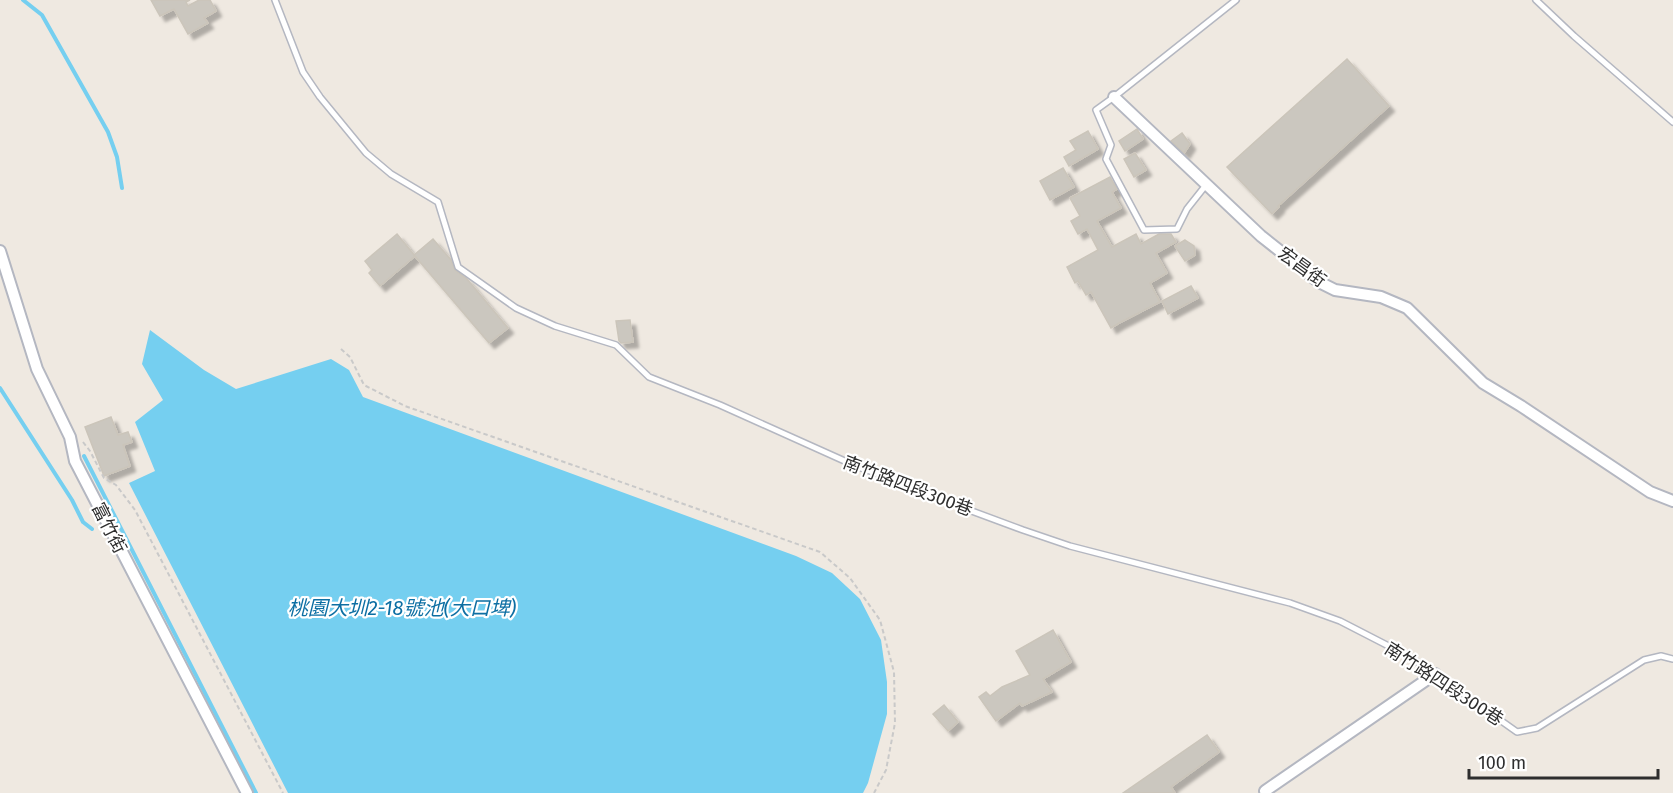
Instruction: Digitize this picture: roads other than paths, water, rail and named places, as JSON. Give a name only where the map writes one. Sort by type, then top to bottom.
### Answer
[{"type":"street","name":"宏昌街","points":[[1114,97],[1261,236],[1319,282],[1335,290],[1381,297],[1407,308],[1483,383],[1650,492],[1673,501]]},
{"type":"street","name":"富竹街","points":[[0,251],[37,369],[70,437],[75,461],[247,793]]},
{"type":"street","points":[[1265,792],[1435,674]]},
{"type":"lane","name":"南竹路四段300巷","points":[[275,0],[303,72],[320,97],[366,153],[391,174],[438,202],[458,267],[516,308],[564,329],[616,345],[649,377],[720,405],[858,467],[1070,546],[1290,603],[1340,621],[1408,656],[1517,732],[1537,728],[1644,660],[1661,656],[1673,659]]},
{"type":"lane","points":[[1206,185],[1187,208],[1177,229],[1144,230],[1106,159],[1111,145],[1095,110],[1236,0]]},
{"type":"lane","points":[[1536,0],[1673,122]]},
{"type":"water","name":"桃園大圳2-18號池(大口埤)","points":[[150,330],[204,370],[236,389],[331,359],[349,370],[363,397],[796,556],[832,573],[860,599],[881,640],[887,682],[887,714],[868,783],[863,793],[288,793],[129,483],[155,471],[135,422],[163,400],[142,364]]},
{"type":"waterway","points":[[23,0],[42,15],[108,132],[117,157],[122,188]]},
{"type":"waterway","points":[[0,388],[72,500],[83,522],[92,529]]},
{"type":"waterway","points":[[84,456],[256,793]]}]
